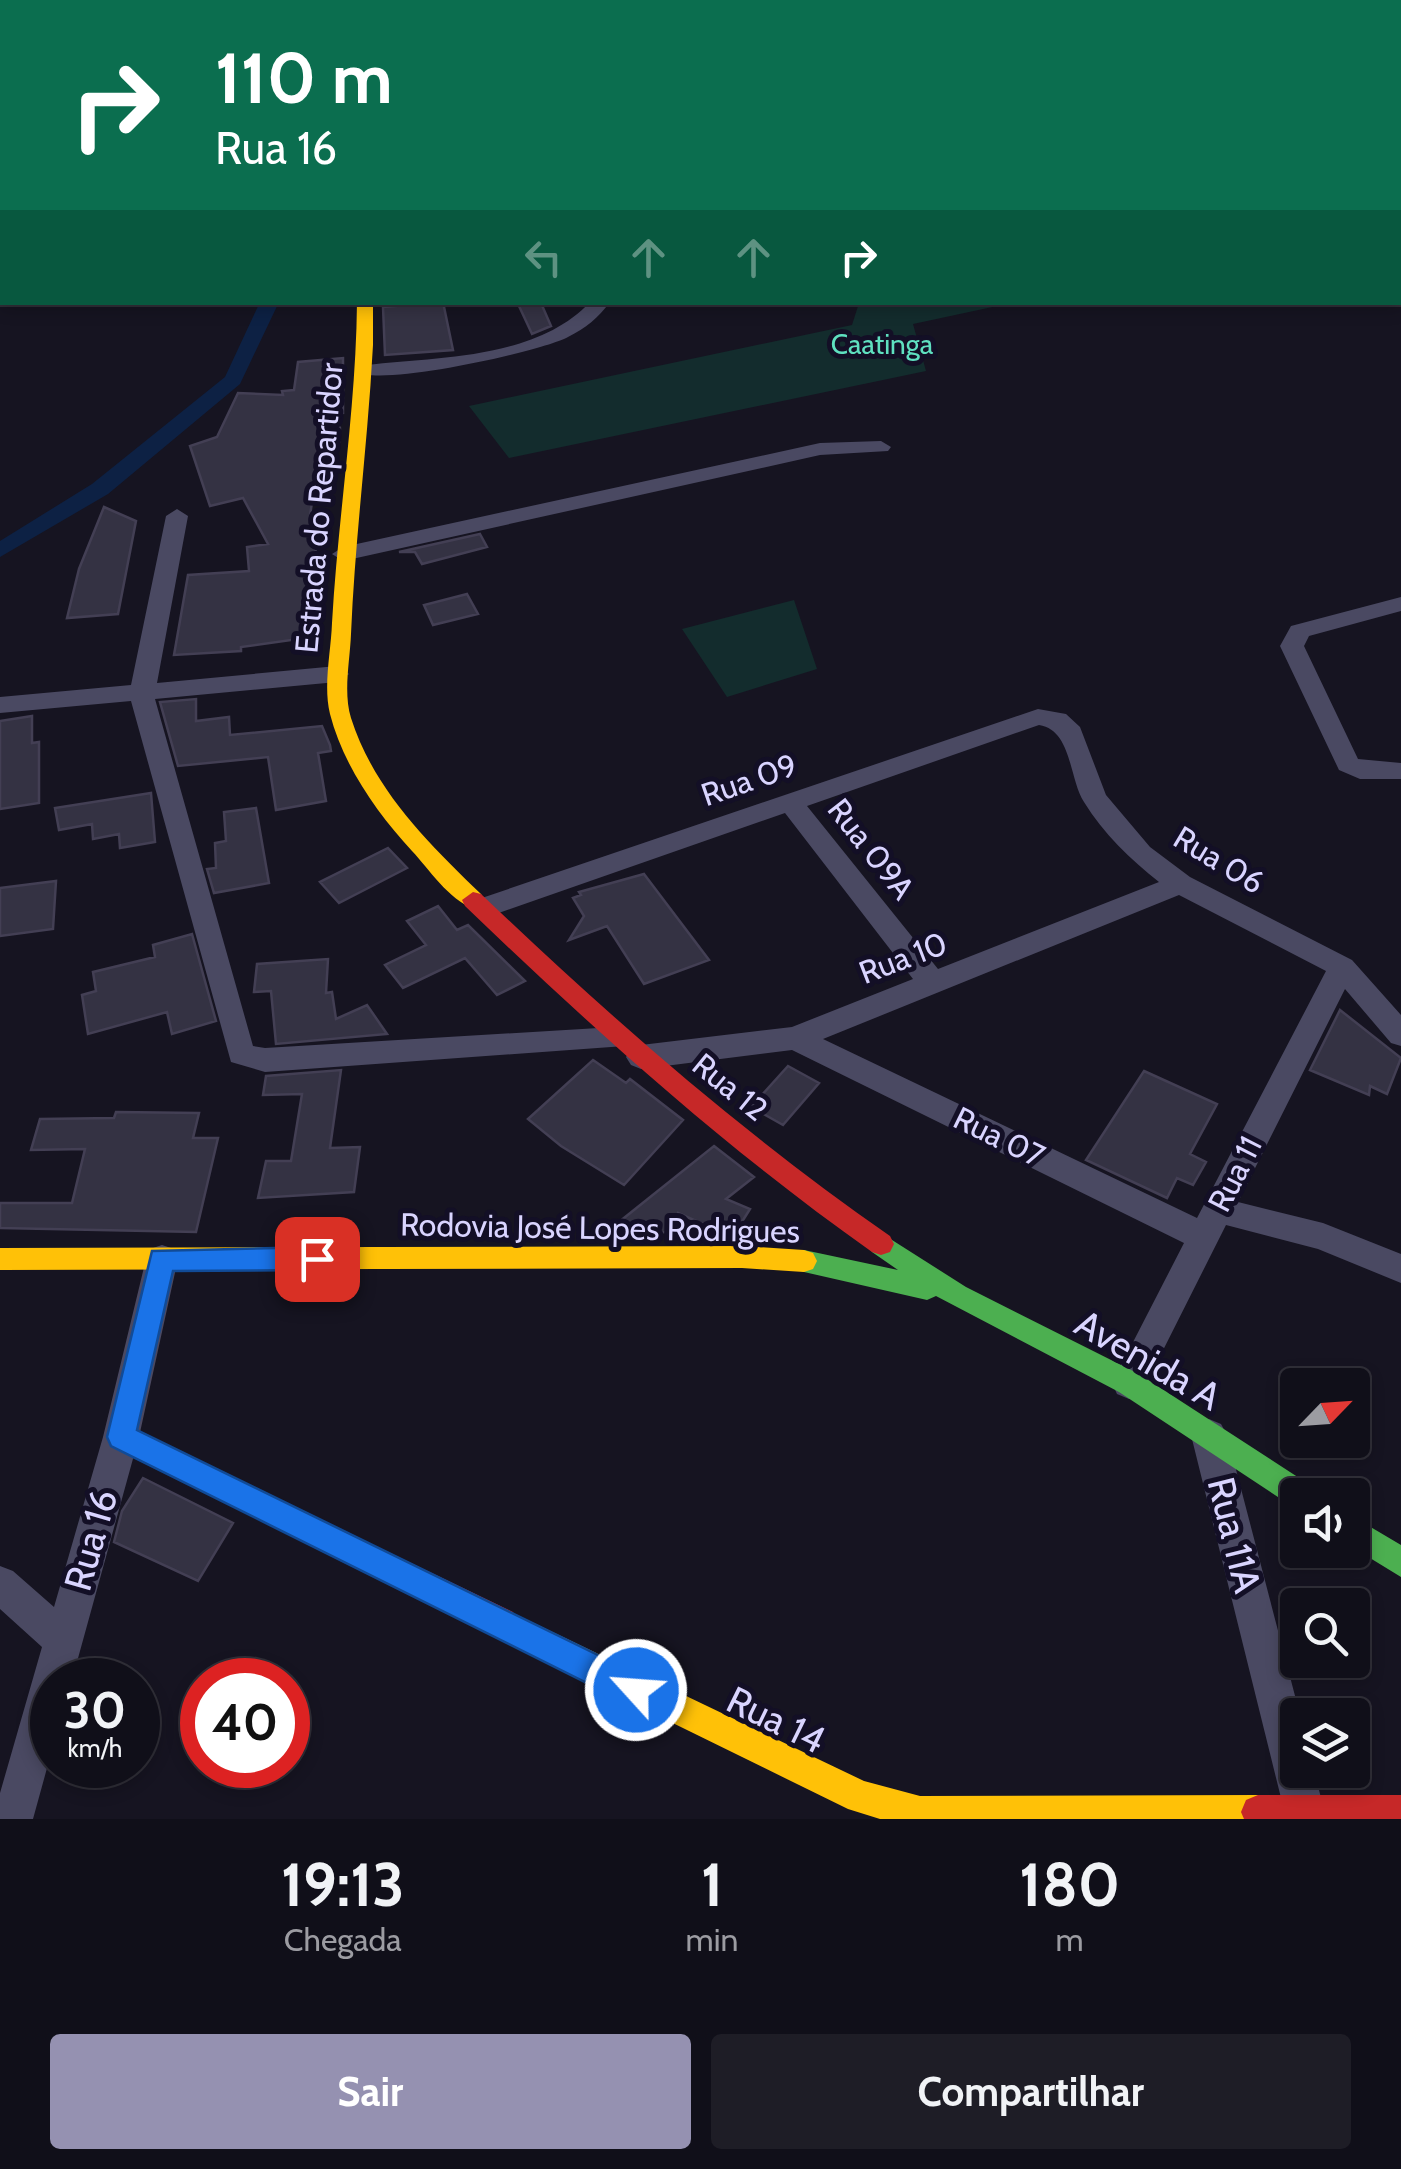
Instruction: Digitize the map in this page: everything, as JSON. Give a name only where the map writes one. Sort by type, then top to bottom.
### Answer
[{"type":"street","name":"Estrada do Repartidor","points":[[365,305],[366,371],[342,554],[339,714],[374,791],[402,831],[483,908]]},
{"type":"street","points":[[366,371],[480,355],[566,334],[590,318],[599,305]]},
{"type":"street","points":[[342,554],[820,449],[881,447]]},
{"type":"street","points":[[140,690],[147,680],[176,516]]},
{"type":"street","points":[[1401,604],[1299,632],[1292,646],[1352,768],[1401,772]]},
{"type":"street","points":[[0,706],[338,674]]},
{"type":"street","points":[[140,690],[241,1054],[266,1060],[615,1038]]},
{"type":"street","name":"Rua 09","points":[[483,908],[1038,718]]},
{"type":"street","name":"Rua 06","points":[[1038,718],[1066,726],[1094,798],[1141,854],[1180,884],[1342,967],[1401,1034]]},
{"type":"street","name":"Rua 09A","points":[[791,803],[934,984]]},
{"type":"street","name":"Rua 10","points":[[641,1057],[795,1038],[1180,884]]},
{"type":"street","name":"Rua 12","points":[[483,908],[615,1038],[833,1212],[956,1295]]},
{"type":"street","name":"Rua 11","points":[[1130,1383],[1342,967]]},
{"type":"street","name":"Rua 07","points":[[795,1038],[1211,1223],[1323,1237],[1401,1269]]},
{"type":"street","name":"Rodovia José Lopes Rodrigues","points":[[0,1258],[742,1258],[825,1263],[956,1295]]},
{"type":"street","name":"Rua 16","points":[[12,1819],[121,1437],[162,1259]]},
{"type":"street","name":"Avenida A","points":[[956,1295],[1130,1383],[1280,1482]]},
{"type":"street","name":"Rua 11A","points":[[1209,1436],[1304,1810]]},
{"type":"street","name":"Rua 14","points":[[121,1437],[835,1803],[920,1813],[1401,1812]]},
{"type":"street","points":[[1370,1542],[1401,1562]]},
{"type":"street","points":[[0,1584],[63,1640]]},
{"type":"green space","name":"Caatinga","points":[[858,305],[1002,305],[913,324],[926,371],[509,458],[469,406],[852,325]]},
{"type":"green space","points":[[794,600],[817,669],[727,697],[682,629]]},
{"type":"building","points":[[444,305],[453,350],[385,355],[383,307]]},
{"type":"building","points":[[542,305],[551,326],[532,334],[519,306]]},
{"type":"building","points":[[343,358],[343,413],[332,415],[340,428],[339,442],[326,445],[334,458],[327,460],[334,473],[332,493],[312,502],[310,516],[322,589],[320,636],[241,647],[241,651],[174,655],[188,575],[249,571],[247,547],[268,544],[243,498],[210,506],[190,446],[217,437],[238,393],[283,395],[282,391],[294,390],[298,362]]},
{"type":"building","points":[[104,507],[136,521],[118,614],[67,618],[79,569]]},
{"type":"building","points":[[480,534],[487,547],[422,564],[415,552],[399,552]]},
{"type":"building","points":[[467,594],[478,614],[433,625],[424,605]]},
{"type":"building","points":[[196,699],[196,721],[229,717],[230,735],[322,726],[331,751],[318,753],[326,801],[276,810],[268,757],[178,766],[160,702]]},
{"type":"building","points":[[32,716],[32,743],[39,742],[39,803],[0,809],[0,721]]},
{"type":"building","points":[[151,793],[155,842],[120,848],[119,834],[93,839],[92,824],[59,830],[55,808]]},
{"type":"building","points":[[256,808],[269,883],[214,893],[207,869],[216,868],[215,843],[226,841],[224,812]]},
{"type":"building","points":[[388,848],[407,868],[339,903],[320,882]]},
{"type":"building","points":[[644,874],[709,960],[644,984],[607,926],[569,940],[584,916],[573,898],[581,895],[579,892]]},
{"type":"building","points":[[56,881],[53,929],[0,936],[0,888]]},
{"type":"building","points":[[438,906],[457,930],[468,925],[525,981],[497,995],[465,958],[403,988],[385,965],[426,945],[407,921]]},
{"type":"building","points":[[192,934],[216,1021],[172,1034],[167,1012],[88,1034],[82,995],[96,991],[93,972],[155,957],[153,945]]},
{"type":"building","points":[[328,959],[326,993],[332,992],[336,1019],[367,1005],[387,1034],[276,1044],[271,991],[254,992],[257,964]]},
{"type":"building","points":[[1340,1010],[1401,1058],[1387,1094],[1370,1086],[1369,1095],[1310,1070]]},
{"type":"building","points":[[593,1060],[626,1083],[630,1079],[683,1120],[624,1185],[561,1146],[528,1119]]},
{"type":"building","points":[[788,1066],[819,1083],[783,1125],[751,1107]]},
{"type":"building","points":[[341,1070],[330,1148],[360,1147],[354,1192],[258,1198],[266,1161],[291,1161],[302,1094],[263,1095],[266,1076]]},
{"type":"building","points":[[1144,1071],[1217,1104],[1190,1154],[1206,1162],[1193,1185],[1177,1178],[1167,1198],[1086,1160]]},
{"type":"building","points":[[116,1112],[199,1113],[193,1138],[218,1138],[196,1232],[0,1228],[0,1203],[72,1203],[85,1149],[31,1150],[40,1119],[114,1118]]},
{"type":"building","points":[[714,1146],[754,1177],[726,1199],[750,1209],[735,1233],[723,1233],[678,1213],[670,1232],[604,1234]]},
{"type":"building","points":[[143,1478],[233,1523],[198,1581],[114,1542],[122,1511]]},
{"type":"waterway","points":[[0,550],[100,489],[233,380],[269,305]]},
{"type":"traffic: fast","points":[[881,1244],[956,1295],[1129,1383],[1280,1482]]},
{"type":"traffic: fast","points":[[804,1261],[927,1288]]},
{"type":"traffic: fast","points":[[1370,1542],[1401,1562]]},
{"type":"traffic: slow","points":[[365,305],[363,387],[343,599],[339,710],[352,746],[379,795],[413,838],[473,900]]},
{"type":"traffic: slow","points":[[0,1259],[742,1257],[804,1261]]},
{"type":"traffic: slow","points":[[502,1623],[860,1797],[920,1813],[1258,1812]]},
{"type":"traffic: jam","points":[[473,900],[670,1081],[773,1166],[881,1244]]},
{"type":"traffic: jam","points":[[121,1437],[502,1623]]},
{"type":"traffic: jam","points":[[1258,1812],[1401,1812]]},
{"type":"route","points":[[317,1259],[162,1259],[121,1437],[636,1690]]}]
